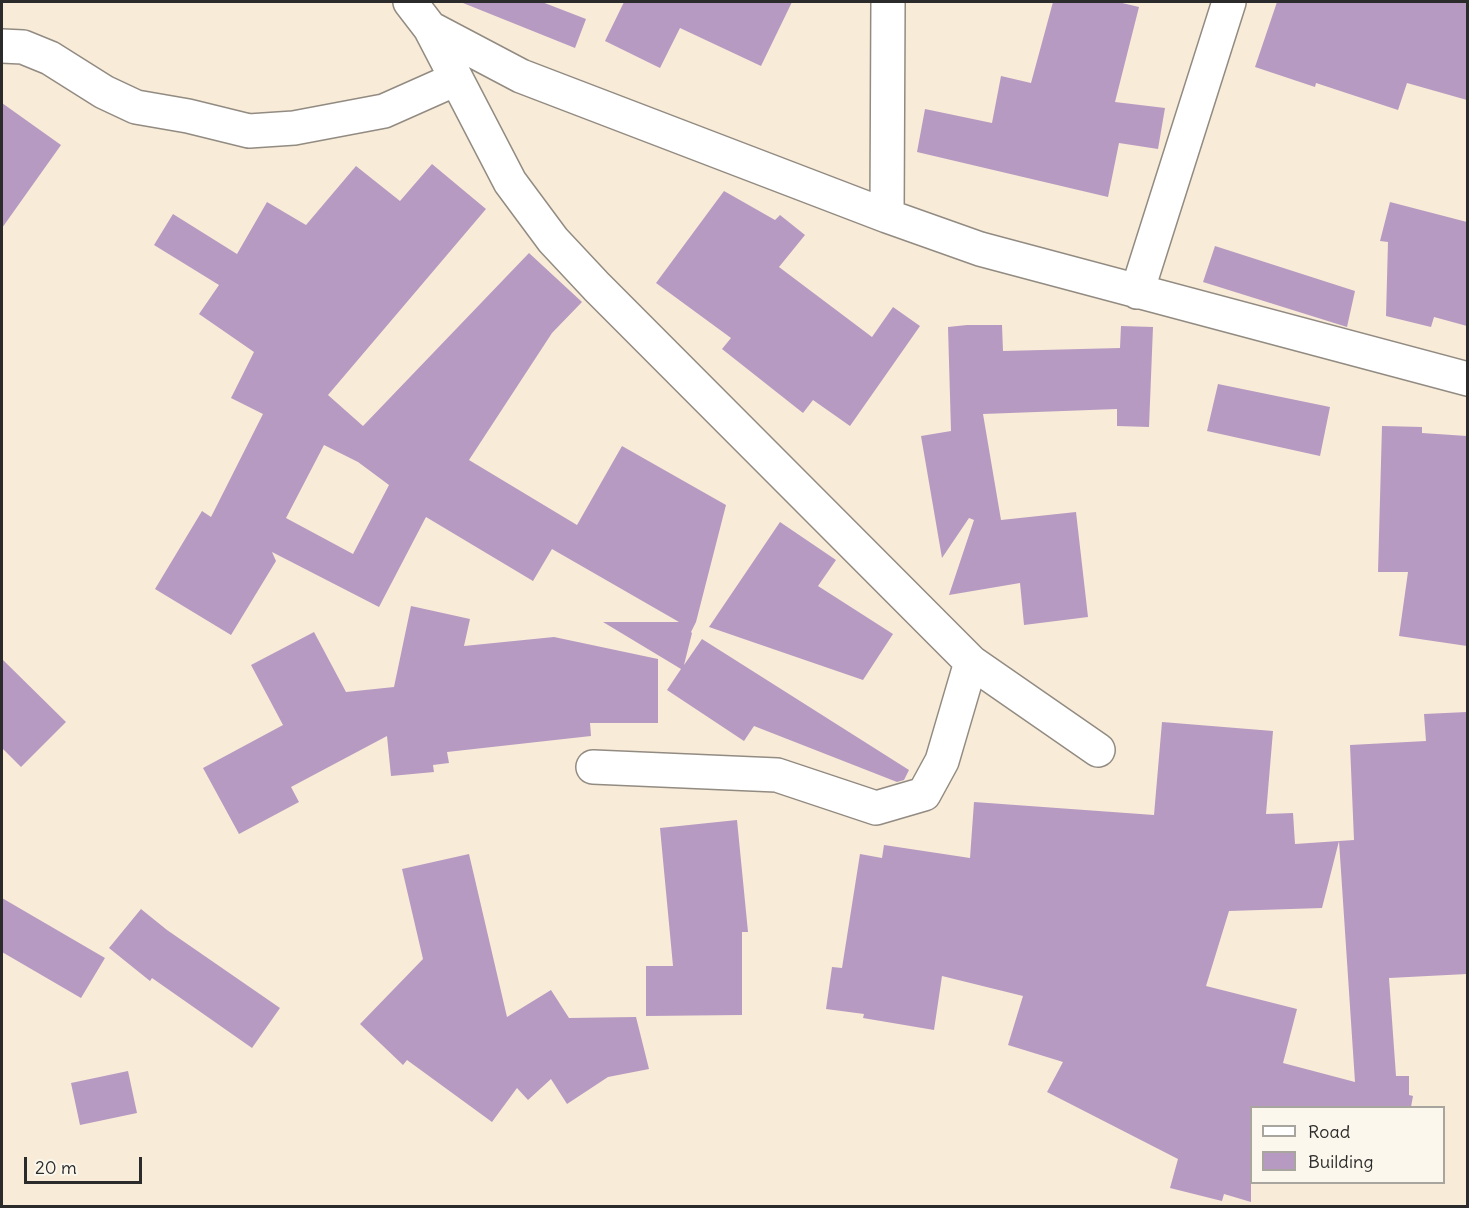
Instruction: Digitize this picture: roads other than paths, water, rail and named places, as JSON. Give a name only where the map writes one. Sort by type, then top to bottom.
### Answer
[{"type":"street","points":[[410,2],[430,28],[510,182],[553,240],[597,287],[971,662],[1098,750]]},
{"type":"street","points":[[887,216],[888,2]]},
{"type":"street","points":[[1137,292],[1229,2]]},
{"type":"street","points":[[430,28],[521,76],[887,216],[980,249],[1467,379]]},
{"type":"street","points":[[2,46],[22,47],[50,58],[104,92],[136,106],[249,131],[294,128],[384,111],[456,79]]},
{"type":"street","points":[[593,767],[777,775],[876,808],[924,794],[942,761],[971,662]]}]
